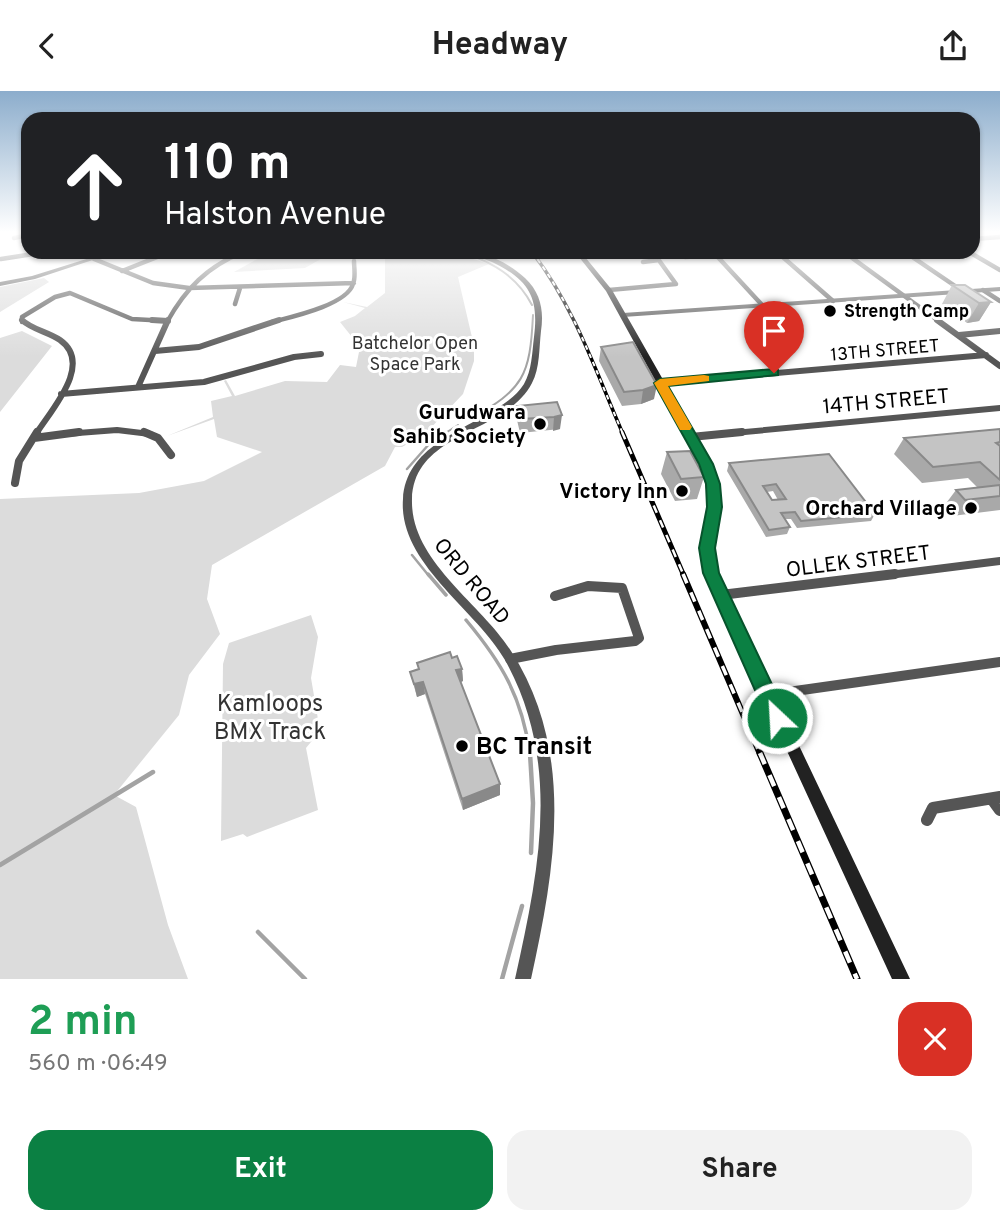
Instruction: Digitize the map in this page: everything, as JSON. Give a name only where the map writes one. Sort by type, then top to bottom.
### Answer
[{"type":"main road","points":[[595,273],[624,316],[691,437],[713,484],[715,507],[707,548],[711,573],[901,979]]},
{"type":"street","points":[[0,284],[40,273]]},
{"type":"street","points":[[128,273],[153,283],[189,288],[354,283]]},
{"type":"street","points":[[138,387],[177,300],[203,273]]},
{"type":"street","points":[[155,351],[199,347],[260,325],[319,310],[337,301],[354,283],[354,273]]},
{"type":"street","name":"ORD ROAD","points":[[514,273],[533,292],[540,308],[533,373],[523,392],[505,408],[444,441],[422,462],[407,490],[406,516],[416,544],[510,659],[534,710],[546,761],[550,827],[543,892],[523,979]]},
{"type":"street","points":[[609,290],[676,283],[669,273]]},
{"type":"street","points":[[732,273],[763,306]]},
{"type":"street","points":[[802,273],[833,301]]},
{"type":"street","points":[[873,273],[1000,366]]},
{"type":"street","points":[[937,273],[964,292]]},
{"type":"street","points":[[235,304],[240,288]]},
{"type":"street","points":[[624,316],[1000,289]]},
{"type":"street","points":[[983,290],[1000,301]]},
{"type":"street","points":[[15,483],[19,461],[73,371],[73,353],[64,342],[20,319],[63,294],[75,293],[132,319],[168,321]]},
{"type":"street","name":"13TH STREET","points":[[959,335],[1000,331]]},
{"type":"street","points":[[61,394],[204,382],[294,358],[321,354]]},
{"type":"street","name":"13TH STREET","points":[[660,383],[986,355]]},
{"type":"street","name":"14TH STREET","points":[[691,437],[1000,408]]},
{"type":"street","points":[[34,438],[126,430],[144,431],[158,438],[171,455]]},
{"type":"street","name":"OLLEK STREET","points":[[720,595],[1000,561]]},
{"type":"street","points":[[510,659],[539,651],[635,641],[639,638],[622,588],[612,584],[569,589],[555,596]]},
{"type":"street","points":[[766,695],[1000,662]]},
{"type":"street","points":[[928,820],[933,808],[996,798],[1000,810]]},
{"type":"green space","name":"Batchelor Open Space Park","points":[[385,273],[466,273],[458,277],[474,346],[474,361],[463,394],[425,434],[402,447],[395,447],[385,466],[212,565],[207,599],[220,634],[189,675],[179,715],[114,795],[136,807],[168,925],[188,979],[0,979],[0,499],[139,493],[204,481],[262,452],[217,437],[214,419],[167,436],[213,417],[211,401],[232,396],[224,381],[226,380],[235,396],[285,381],[327,382],[340,365],[356,367],[360,347],[340,322],[365,308],[343,302],[367,307],[385,293]]},
{"type":"green space","points":[[44,278],[49,282],[0,312],[0,287]]},
{"type":"green space","points":[[22,331],[52,346],[0,412],[0,338]]},
{"type":"green space","name":"Kamloops BMX Track","points":[[311,615],[318,637],[311,678],[320,731],[306,748],[318,810],[247,837],[243,834],[221,841],[223,664],[229,643]]},
{"type":"building","points":[[952,285],[965,285],[991,302],[979,303]]},
{"type":"building","points":[[633,342],[657,385],[624,392],[601,347]]},
{"type":"building","points":[[557,402],[562,415],[554,417],[521,419],[517,406]]},
{"type":"building","points":[[1000,429],[1000,442],[996,443],[1000,446],[1000,480],[980,462],[933,467],[904,438]]},
{"type":"building","points":[[690,451],[704,477],[681,479],[667,452]]},
{"type":"building","points":[[829,454],[875,514],[801,521],[795,512],[781,513],[790,527],[769,530],[729,463]],"holes":[[[776,484],[786,499],[772,500],[763,486]]]},
{"type":"building","points":[[1000,485],[1000,496],[965,500],[956,490]]},
{"type":"building","name":"BC Transit","points":[[450,652],[452,658],[457,656],[462,669],[456,670],[500,784],[462,799],[423,682],[414,684],[410,672],[419,669],[417,663]]},
{"type":"waterway","points":[[505,273],[519,286],[532,305]]},
{"type":"waterway","points":[[470,419],[502,399],[521,379],[529,353],[533,315]]},
{"type":"waterway","points":[[444,434],[458,425]]},
{"type":"waterway","points":[[407,469],[430,443],[447,432]]},
{"type":"waterway","points":[[412,555],[429,576]]},
{"type":"waterway","points":[[428,574],[446,595]]},
{"type":"waterway","points":[[466,620],[500,666],[516,698],[530,754]]},
{"type":"waterway","points":[[530,753],[533,803],[531,853]]},
{"type":"waterway","points":[[0,865],[153,772]]},
{"type":"waterway","points":[[502,979],[522,906]]},
{"type":"waterway","points":[[258,932],[305,979]]},
{"type":"railway","points":[[547,273],[572,317],[623,434]]},
{"type":"railway","points":[[622,432],[684,576]]},
{"type":"railway","points":[[683,574],[760,754]]},
{"type":"railway","points":[[760,753],[857,979]]},
{"type":"slow traffic","points":[[685,427],[660,383],[704,379]]},
{"type":"place","name":"Strength Camp","points":[[830,311]]},
{"type":"place","name":"Gurudwara Sahib Society","points":[[540,424]]},
{"type":"place","name":"Victory Inn","points":[[682,491]]},
{"type":"place","name":"Orchard Village","points":[[971,508]]},
{"type":"place","name":"BC Transit","points":[[462,746]]},
{"type":"route","points":[[774,373],[660,383],[706,464],[713,484],[715,507],[707,548],[711,573],[777,718]]}]
